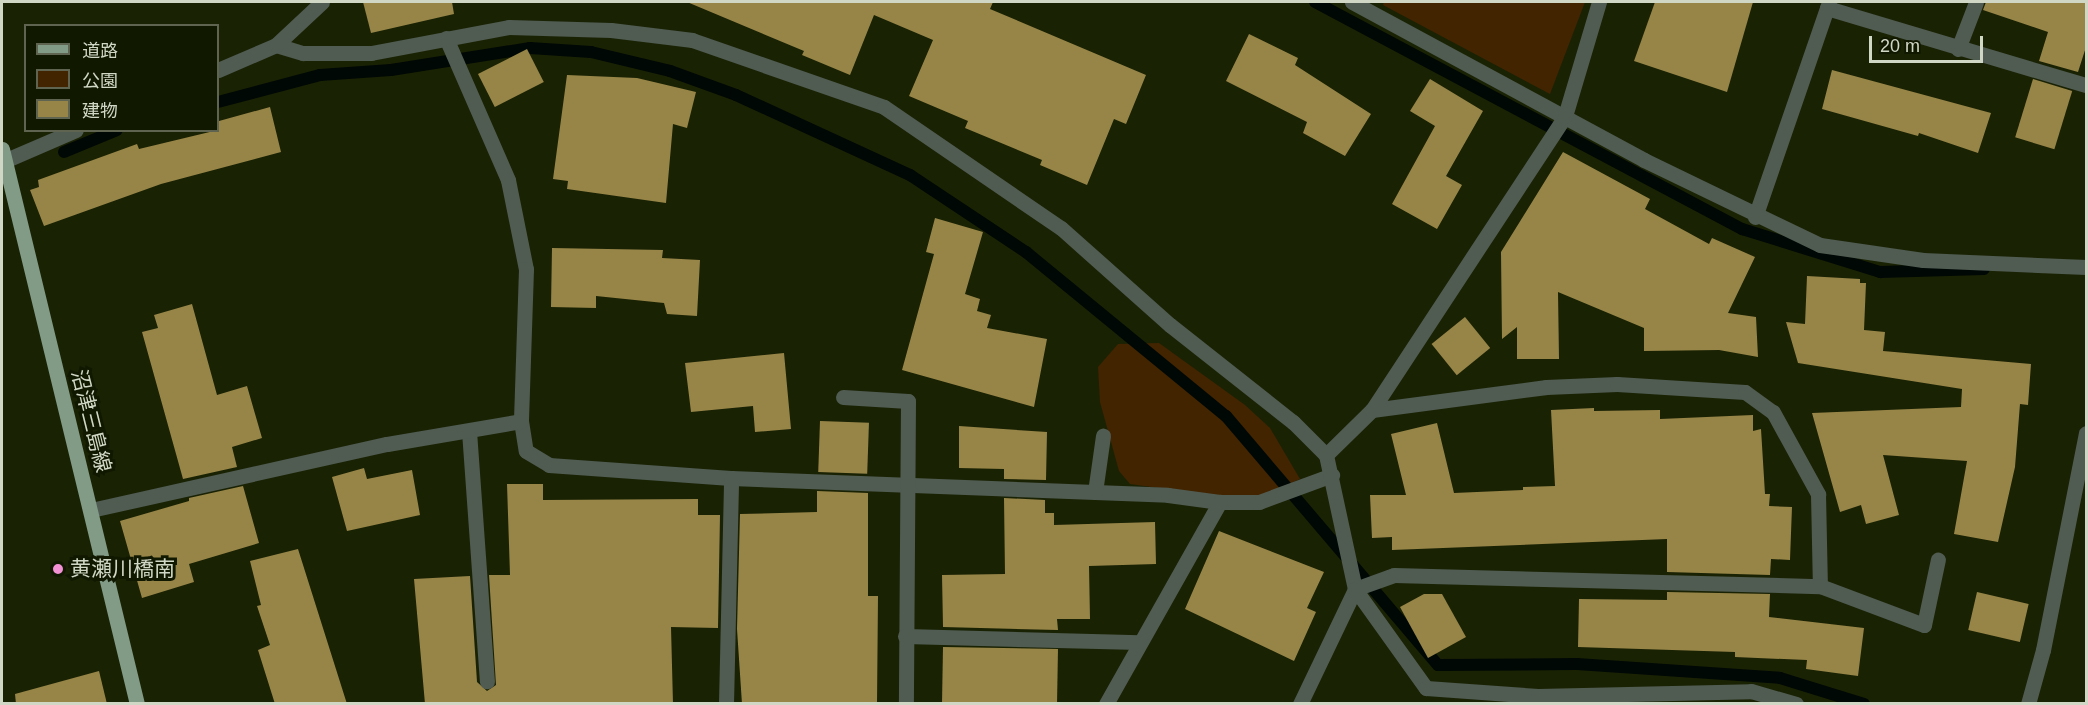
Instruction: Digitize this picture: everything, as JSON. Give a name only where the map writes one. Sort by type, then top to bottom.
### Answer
[{"type":"main road","name":"沼津三島線","points":[[3,155],[6,193],[92,510],[137,704]]},
{"type":"street","points":[[219,70],[276,45],[322,2]]},
{"type":"street","points":[[1352,2],[1755,217],[1820,245],[1923,260],[2086,267]]},
{"type":"street","points":[[1326,455],[1372,410],[1565,116],[1599,2]]},
{"type":"street","points":[[1958,49],[1976,2]]},
{"type":"street","points":[[1755,217],[1828,5],[1958,49],[2086,85]]},
{"type":"street","points":[[276,45],[303,53],[371,53],[509,27],[610,30],[692,40],[884,107],[1061,228],[1170,325],[1293,422],[1326,455],[1355,589],[1426,688],[1538,696],[1729,698],[1751,691],[1796,704]]},
{"type":"street","points":[[446,38],[508,180],[526,269],[521,421],[526,451],[549,465],[731,478],[1095,492],[1220,502],[1259,502],[1332,475]]},
{"type":"street","points":[[3,155],[70,132]]},
{"type":"street","points":[[1372,410],[1546,387],[1617,384],[1744,392],[1773,412],[1818,494],[1820,586]]},
{"type":"street","points":[[843,397],[908,401],[906,704]]},
{"type":"street","points":[[92,510],[375,447],[521,421]]},
{"type":"street","points":[[469,430],[487,681]]},
{"type":"street","points":[[2028,704],[2043,650],[2086,433]]},
{"type":"street","points":[[1095,492],[1103,436]]},
{"type":"street","points":[[726,704],[731,478]]},
{"type":"street","points":[[1106,704],[1220,502]]},
{"type":"street","points":[[1300,704],[1355,589],[1394,575],[1820,586],[1924,625],[1938,559]]},
{"type":"street","points":[[905,636],[1139,642]]},
{"type":"green space","points":[[1384,2],[1585,2],[1550,94],[1383,5]]},
{"type":"green space","points":[[1159,343],[1245,405],[1270,428],[1300,479],[1252,501],[1130,484],[1119,471],[1100,402],[1098,367],[1118,344]]},
{"type":"building","points":[[363,2],[452,2],[454,14],[371,33]]},
{"type":"building","points":[[687,2],[993,2],[990,9],[1146,75],[1126,124],[1114,119],[1087,185],[1040,165],[1042,160],[965,128],[968,121],[909,96],[933,40],[874,15],[850,75],[802,55],[804,51]]},
{"type":"building","points":[[1655,2],[1753,2],[1727,92],[1634,61]]},
{"type":"building","points":[[1986,2],[2086,2],[2086,47],[2078,72],[2039,61],[2048,32],[1983,10]]},
{"type":"building","points":[[1249,34],[1298,58],[1295,65],[1371,114],[1345,156],[1303,133],[1307,122],[1226,81]]},
{"type":"building","points":[[527,49],[544,82],[495,107],[478,74]]},
{"type":"building","points":[[1832,70],[1991,113],[1978,153],[1919,133],[1918,136],[1822,109]]},
{"type":"building","points":[[567,75],[637,78],[696,92],[687,128],[673,124],[666,203],[567,189],[568,181],[553,179]]},
{"type":"building","points":[[1430,79],[1483,111],[1446,176],[1462,185],[1437,229],[1392,204],[1435,126],[1410,111]]},
{"type":"building","points":[[2033,79],[2072,91],[2054,149],[2015,137]]},
{"type":"building","points":[[270,107],[281,152],[161,184],[44,226],[30,190],[39,187],[38,180],[137,144],[139,149],[210,132],[219,132],[219,121]]},
{"type":"building","points":[[1563,152],[1650,199],[1645,209],[1709,244],[1712,238],[1755,257],[1728,313],[1756,317],[1758,357],[1719,350],[1644,351],[1644,328],[1558,292],[1559,359],[1517,359],[1517,327],[1502,339],[1501,252]]},
{"type":"building","points":[[935,218],[983,232],[965,294],[980,299],[977,311],[991,315],[987,328],[1047,339],[1034,407],[902,370],[934,254],[926,252]]},
{"type":"building","points":[[552,248],[663,250],[662,258],[700,260],[697,316],[667,314],[664,303],[596,296],[596,308],[551,307]]},
{"type":"building","points":[[1807,276],[1860,279],[1860,283],[1866,283],[1864,330],[1885,332],[1883,351],[2031,364],[2028,405],[2020,404],[2015,467],[1998,542],[1954,534],[1967,461],[1883,455],[1899,515],[1866,524],[1861,505],[1840,512],[1812,413],[1961,407],[1962,389],[1798,363],[1786,322],[1805,324]]},
{"type":"building","points":[[192,304],[217,395],[247,386],[262,438],[232,447],[237,467],[183,479],[142,332],[158,328],[154,315]]},
{"type":"building","points":[[1465,317],[1490,348],[1457,375],[1432,344]]},
{"type":"building","points":[[784,353],[791,429],[755,432],[753,406],[691,412],[685,363]]},
{"type":"building","points":[[1594,408],[1594,411],[1660,410],[1660,419],[1753,415],[1753,431],[1761,429],[1765,494],[1770,494],[1769,506],[1792,507],[1790,560],[1771,559],[1770,575],[1667,572],[1667,539],[1392,550],[1392,537],[1372,538],[1370,495],[1406,495],[1391,434],[1437,423],[1454,493],[1555,486],[1551,410]]},
{"type":"building","points":[[820,421],[869,423],[867,474],[818,472]]},
{"type":"building","points":[[959,426],[1047,432],[1046,480],[1004,479],[1004,469],[959,468]]},
{"type":"building","points":[[364,468],[367,479],[412,470],[420,515],[347,531],[332,477]]},
{"type":"building","points":[[507,484],[543,484],[543,500],[698,499],[698,515],[720,515],[718,628],[671,627],[673,704],[425,704],[414,579],[470,576],[477,682],[487,691],[496,685],[489,575],[510,575]]},
{"type":"building","points":[[243,486],[259,543],[189,564],[194,582],[142,598],[120,521],[189,501],[189,498]]},
{"type":"building","points":[[817,491],[868,493],[868,596],[878,596],[877,704],[742,704],[737,629],[740,514],[817,512]]},
{"type":"building","points":[[1004,498],[1045,500],[1045,513],[1054,513],[1054,525],[1155,522],[1156,564],[1089,566],[1090,619],[1057,619],[1058,630],[943,627],[942,575],[1005,574]]},
{"type":"building","points":[[1219,531],[1324,572],[1307,608],[1316,612],[1294,661],[1185,609]]},
{"type":"building","points":[[298,549],[347,704],[275,704],[258,650],[270,645],[257,606],[261,605],[250,561]]},
{"type":"building","points":[[1667,592],[1770,594],[1769,617],[1864,628],[1858,676],[1806,669],[1807,660],[1735,657],[1735,652],[1578,647],[1579,599],[1667,600]]},
{"type":"building","points":[[1977,592],[2029,604],[2020,642],[1968,630]]},
{"type":"building","points":[[1424,594],[1442,594],[1466,637],[1428,658],[1400,607]]},
{"type":"building","points":[[943,647],[1058,649],[1057,704],[942,704]]},
{"type":"building","points":[[99,671],[107,704],[16,704],[15,694]]},
{"type":"waterway","points":[[1315,2],[1742,229],[1880,272],[1984,269]]},
{"type":"waterway","points":[[219,102],[320,75],[391,70],[530,48],[591,52],[670,71],[736,95],[910,175],[1026,252],[1226,416],[1438,665],[1577,664],[1780,678],[1864,704]]},
{"type":"waterway","points":[[64,152],[112,132]]},
{"type":"place","name":"黄瀬川橋南","points":[[58,569]]}]
